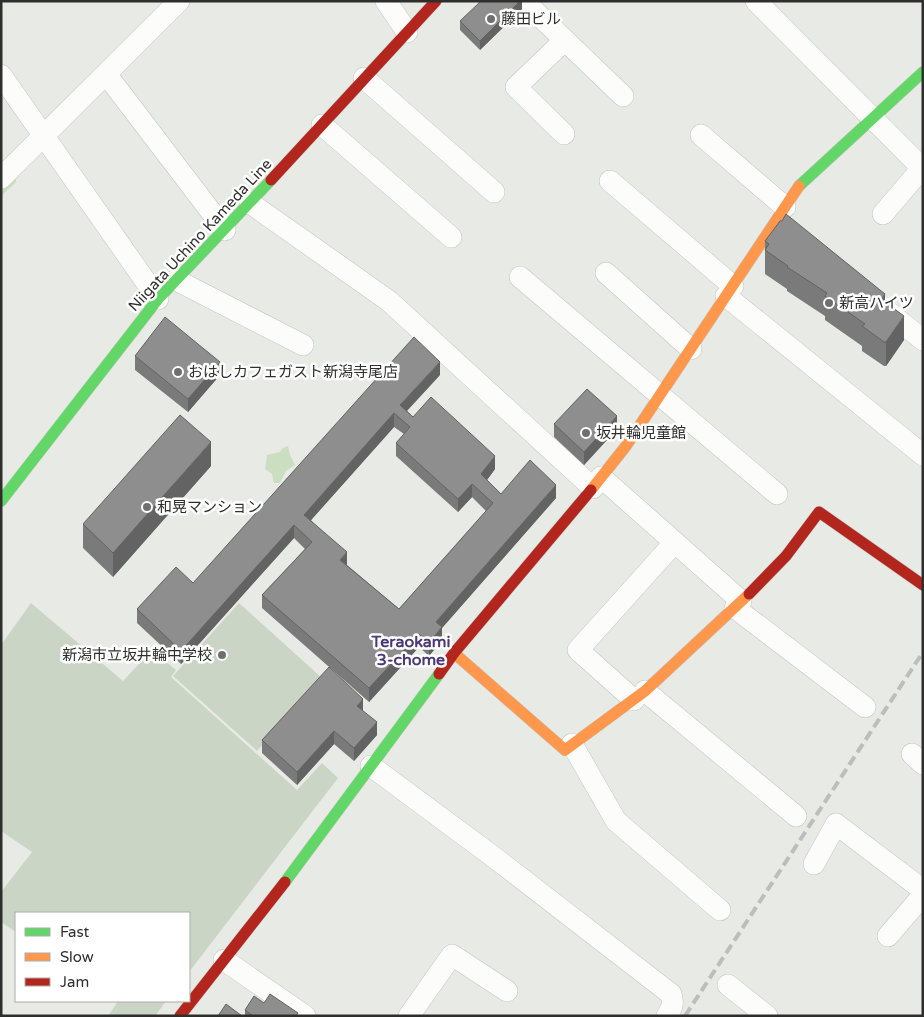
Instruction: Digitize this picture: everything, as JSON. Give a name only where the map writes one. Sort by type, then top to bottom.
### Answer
[{"type":"street","points":[[1,178],[178,1]]},
{"type":"street","points":[[386,1],[407,32]]},
{"type":"street","name":"Niigata Uchino Kameda Line","points":[[1,501],[158,299],[225,230],[436,1]]},
{"type":"street","points":[[524,1],[623,96]]},
{"type":"street","points":[[756,1],[922,168],[883,214]]},
{"type":"street","points":[[564,134],[516,87],[565,40]]},
{"type":"street","points":[[180,1016],[371,766],[454,653],[626,446],[729,291],[784,220],[802,182],[923,72]]},
{"type":"street","points":[[106,74],[225,230]]},
{"type":"street","points":[[1,75],[158,299]]},
{"type":"street","points":[[364,78],[494,192]]},
{"type":"street","points":[[322,125],[451,237]]},
{"type":"street","points":[[701,135],[784,220]]},
{"type":"street","points":[[610,181],[729,291],[923,454]]},
{"type":"street","points":[[250,203],[389,301],[546,443],[675,542],[738,604],[865,707]]},
{"type":"street","points":[[606,273],[691,349]]},
{"type":"street","points":[[520,277],[777,494]]},
{"type":"street","points":[[176,280],[303,345]]},
{"type":"street","points":[[869,296],[923,340]]},
{"type":"street","points":[[454,653],[565,750],[640,696],[786,556],[819,512],[923,585]]},
{"type":"street","points":[[675,542],[578,650],[796,816]]},
{"type":"street","points":[[572,744],[616,821],[720,910]]},
{"type":"street","points":[[371,766],[496,858],[671,994],[672,1008],[667,1016]]},
{"type":"street","points":[[814,864],[836,824],[923,890]]},
{"type":"street","points":[[888,936],[923,895]]},
{"type":"street","points":[[409,1016],[452,954],[507,991]]},
{"type":"street","points":[[224,960],[305,1016]]},
{"type":"street","points":[[728,985],[767,1016]]},
{"type":"shaded area","points":[[288,446],[295,465],[286,471],[280,483],[274,483],[272,474],[265,469],[267,455],[280,452]]},
{"type":"shaded area","points":[[31,603],[123,681],[152,650],[176,670],[171,677],[297,790],[322,763],[338,778],[190,971],[190,912],[15,912],[15,931],[1,922],[1,892],[32,852],[1,831],[1,645]]},
{"type":"shaded area","points":[[239,603],[322,678],[257,751],[173,676]]},
{"type":"shaded area","points":[[116,1002],[165,1002],[155,1016],[108,1016],[117,1003]]},
{"type":"building","name":"藤田ビル","points":[[481,1],[520,1],[480,41],[460,21]]},
{"type":"building","points":[[786,214],[885,294],[881,299],[904,316],[886,342],[862,326],[865,324],[825,296],[827,293],[765,250],[769,244],[765,241]]},
{"type":"building","name":"おはしカフェガスト新潟寺尾店","points":[[165,317],[220,362],[188,399],[135,356]]},
{"type":"building","points":[[414,337],[440,362],[400,405],[413,417],[431,397],[495,456],[481,474],[501,494],[530,460],[556,485],[436,622],[442,627],[429,643],[419,634],[369,688],[262,595],[312,542],[294,525],[181,651],[137,609],[176,567],[193,583]],"holes":[[[394,413],[410,427],[396,443],[458,499],[472,484],[493,503],[399,609],[340,560],[347,552],[304,515]]]},
{"type":"building","name":"坂井輪児童館","points":[[587,389],[617,416],[584,452],[554,424]]},
{"type":"building","points":[[180,415],[211,442],[113,553],[83,524]]},
{"type":"building","points":[[329,667],[363,699],[357,706],[377,722],[354,748],[334,731],[297,772],[262,740]]},
{"type":"building","points":[[270,994],[298,1013],[296,1016],[253,1016],[245,1010],[254,996],[264,1003]]},
{"type":"building","points":[[226,1004],[242,1016],[218,1016]]},
{"type":"waterway","points":[[1,192],[13,181]]},
{"type":"railway","points":[[685,1016],[923,652]]},
{"type":"traffic: fast","points":[[799,186],[923,72]]},
{"type":"traffic: fast","points":[[1,501],[158,299],[271,180]]},
{"type":"traffic: fast","points":[[285,882],[439,674]]},
{"type":"traffic: slow","points":[[591,490],[626,446],[799,186]]},
{"type":"traffic: slow","points":[[454,653],[565,750],[645,691],[749,594]]},
{"type":"traffic: jam","points":[[271,180],[436,1]]},
{"type":"traffic: jam","points":[[439,674],[454,653],[591,490]]},
{"type":"traffic: jam","points":[[749,594],[786,556],[819,512],[923,585]]},
{"type":"traffic: jam","points":[[180,1016],[285,882]]},
{"type":"place","name":"藤田ビル","points":[[491,19]]},
{"type":"place","name":"新高ハイツ","points":[[829,303]]},
{"type":"place","name":"おはしカフェガスト新潟寺尾店","points":[[178,372]]},
{"type":"place","name":"坂井輪児童館","points":[[586,433]]},
{"type":"place","name":"和晃マンション","points":[[147,507]]},
{"type":"place","name":"新潟市立坂井輪中学校","points":[[222,655]]},
{"type":"district","name":"Teraokami 3-chome","points":[[411,650]]}]
